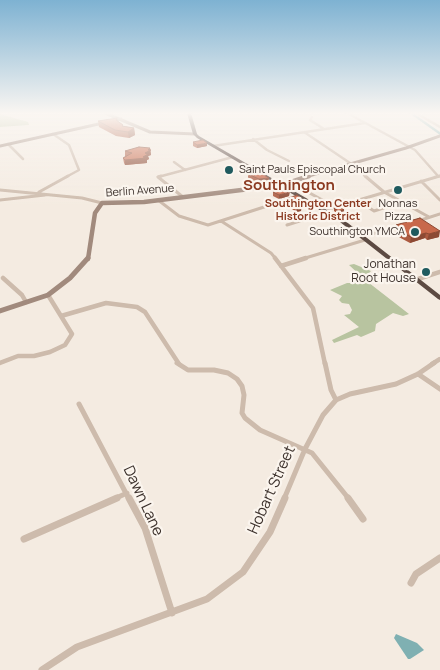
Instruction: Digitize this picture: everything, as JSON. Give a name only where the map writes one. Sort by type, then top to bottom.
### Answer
[{"type":"highway","points":[[210,144],[285,184],[300,196],[327,211],[440,298]]},
{"type":"street","points":[[8,144],[23,159]]},
{"type":"street","points":[[38,193],[79,170],[70,146],[68,144]]},
{"type":"street","points":[[213,146],[223,144]]},
{"type":"street","points":[[260,144],[289,161]]},
{"type":"street","points":[[322,144],[383,191],[429,217]]},
{"type":"street","points":[[287,224],[383,191],[439,176],[417,151],[404,144]]},
{"type":"street","name":"Berlin Avenue","points":[[0,190],[102,202],[128,203],[158,200],[285,184],[417,144]]},
{"type":"street","points":[[183,197],[158,178],[233,157]]},
{"type":"street","points":[[174,162],[185,170]]},
{"type":"street","points":[[421,181],[440,200]]},
{"type":"street","points":[[285,184],[306,190],[335,207]]},
{"type":"street","points":[[0,200],[31,198],[46,194]]},
{"type":"street","points":[[158,200],[179,216],[208,225],[300,196]]},
{"type":"street","points":[[357,200],[374,211],[402,202]]},
{"type":"street","points":[[0,311],[48,295],[70,278],[88,260],[95,213],[102,202]]},
{"type":"street","points":[[281,266],[440,214]]},
{"type":"street","points":[[221,221],[271,253],[313,308],[331,390],[336,400],[350,394],[396,384],[418,374],[440,359]]},
{"type":"street","points":[[415,280],[440,272]]},
{"type":"street","points":[[3,278],[22,295],[26,302]]},
{"type":"street","points":[[0,363],[18,356],[34,356],[50,352],[65,345],[72,334],[48,295]]},
{"type":"street","points":[[61,316],[117,302],[137,307],[149,317],[178,364],[188,370],[214,370],[228,373],[237,379],[242,386],[244,395],[242,412],[245,418],[260,430],[305,448],[312,453],[357,508],[363,519]]},
{"type":"street","points":[[418,374],[440,389]]},
{"type":"street","name":"Hobart Street","points":[[42,670],[77,647],[207,599],[243,572],[270,532],[305,448],[323,415],[336,400]]},
{"type":"street","name":"Dawn Lane","points":[[79,404],[145,528],[172,613]]},
{"type":"street","points":[[24,539],[127,493]]},
{"type":"street","points":[[411,583],[416,574],[440,558]]},
{"type":"green space","points":[[354,264],[371,271],[364,279],[409,314],[403,316],[393,313],[376,324],[375,331],[361,337],[357,335],[334,343],[332,340],[359,327],[344,315],[350,314],[352,310],[349,304],[342,303],[339,300],[342,296],[330,290],[347,283],[357,283],[362,277],[349,265]]},
{"type":"water","points":[[396,634],[417,643],[424,650],[408,659],[394,638]]},
{"type":"building","points":[[139,147],[150,148],[148,150],[151,150],[145,153],[148,154],[143,157],[147,158],[125,160],[123,158],[132,153],[125,151]]},
{"type":"building","points":[[259,172],[269,178],[259,179],[248,174]]},
{"type":"building","points":[[284,188],[290,192],[279,195],[273,192]]},
{"type":"building","points":[[297,195],[301,198],[296,199],[302,206],[297,207],[286,199]]},
{"type":"building","points":[[339,207],[344,210],[338,211],[334,208]]},
{"type":"building","points":[[420,218],[440,231],[411,237],[396,229],[401,228],[396,225]]},
{"type":"place","name":"Saint Pauls Episcopal Church","points":[[229,170]]},
{"type":"place","name":"Nonnas Pizza","points":[[398,190]]},
{"type":"place","name":"Southington YMCA","points":[[415,232]]},
{"type":"place","name":"Jonathan Root House","points":[[426,272]]},
{"type":"district","name":"Southington","points":[[289,186]]},
{"type":"district","name":"Southington Center Historic District","points":[[318,210]]}]
